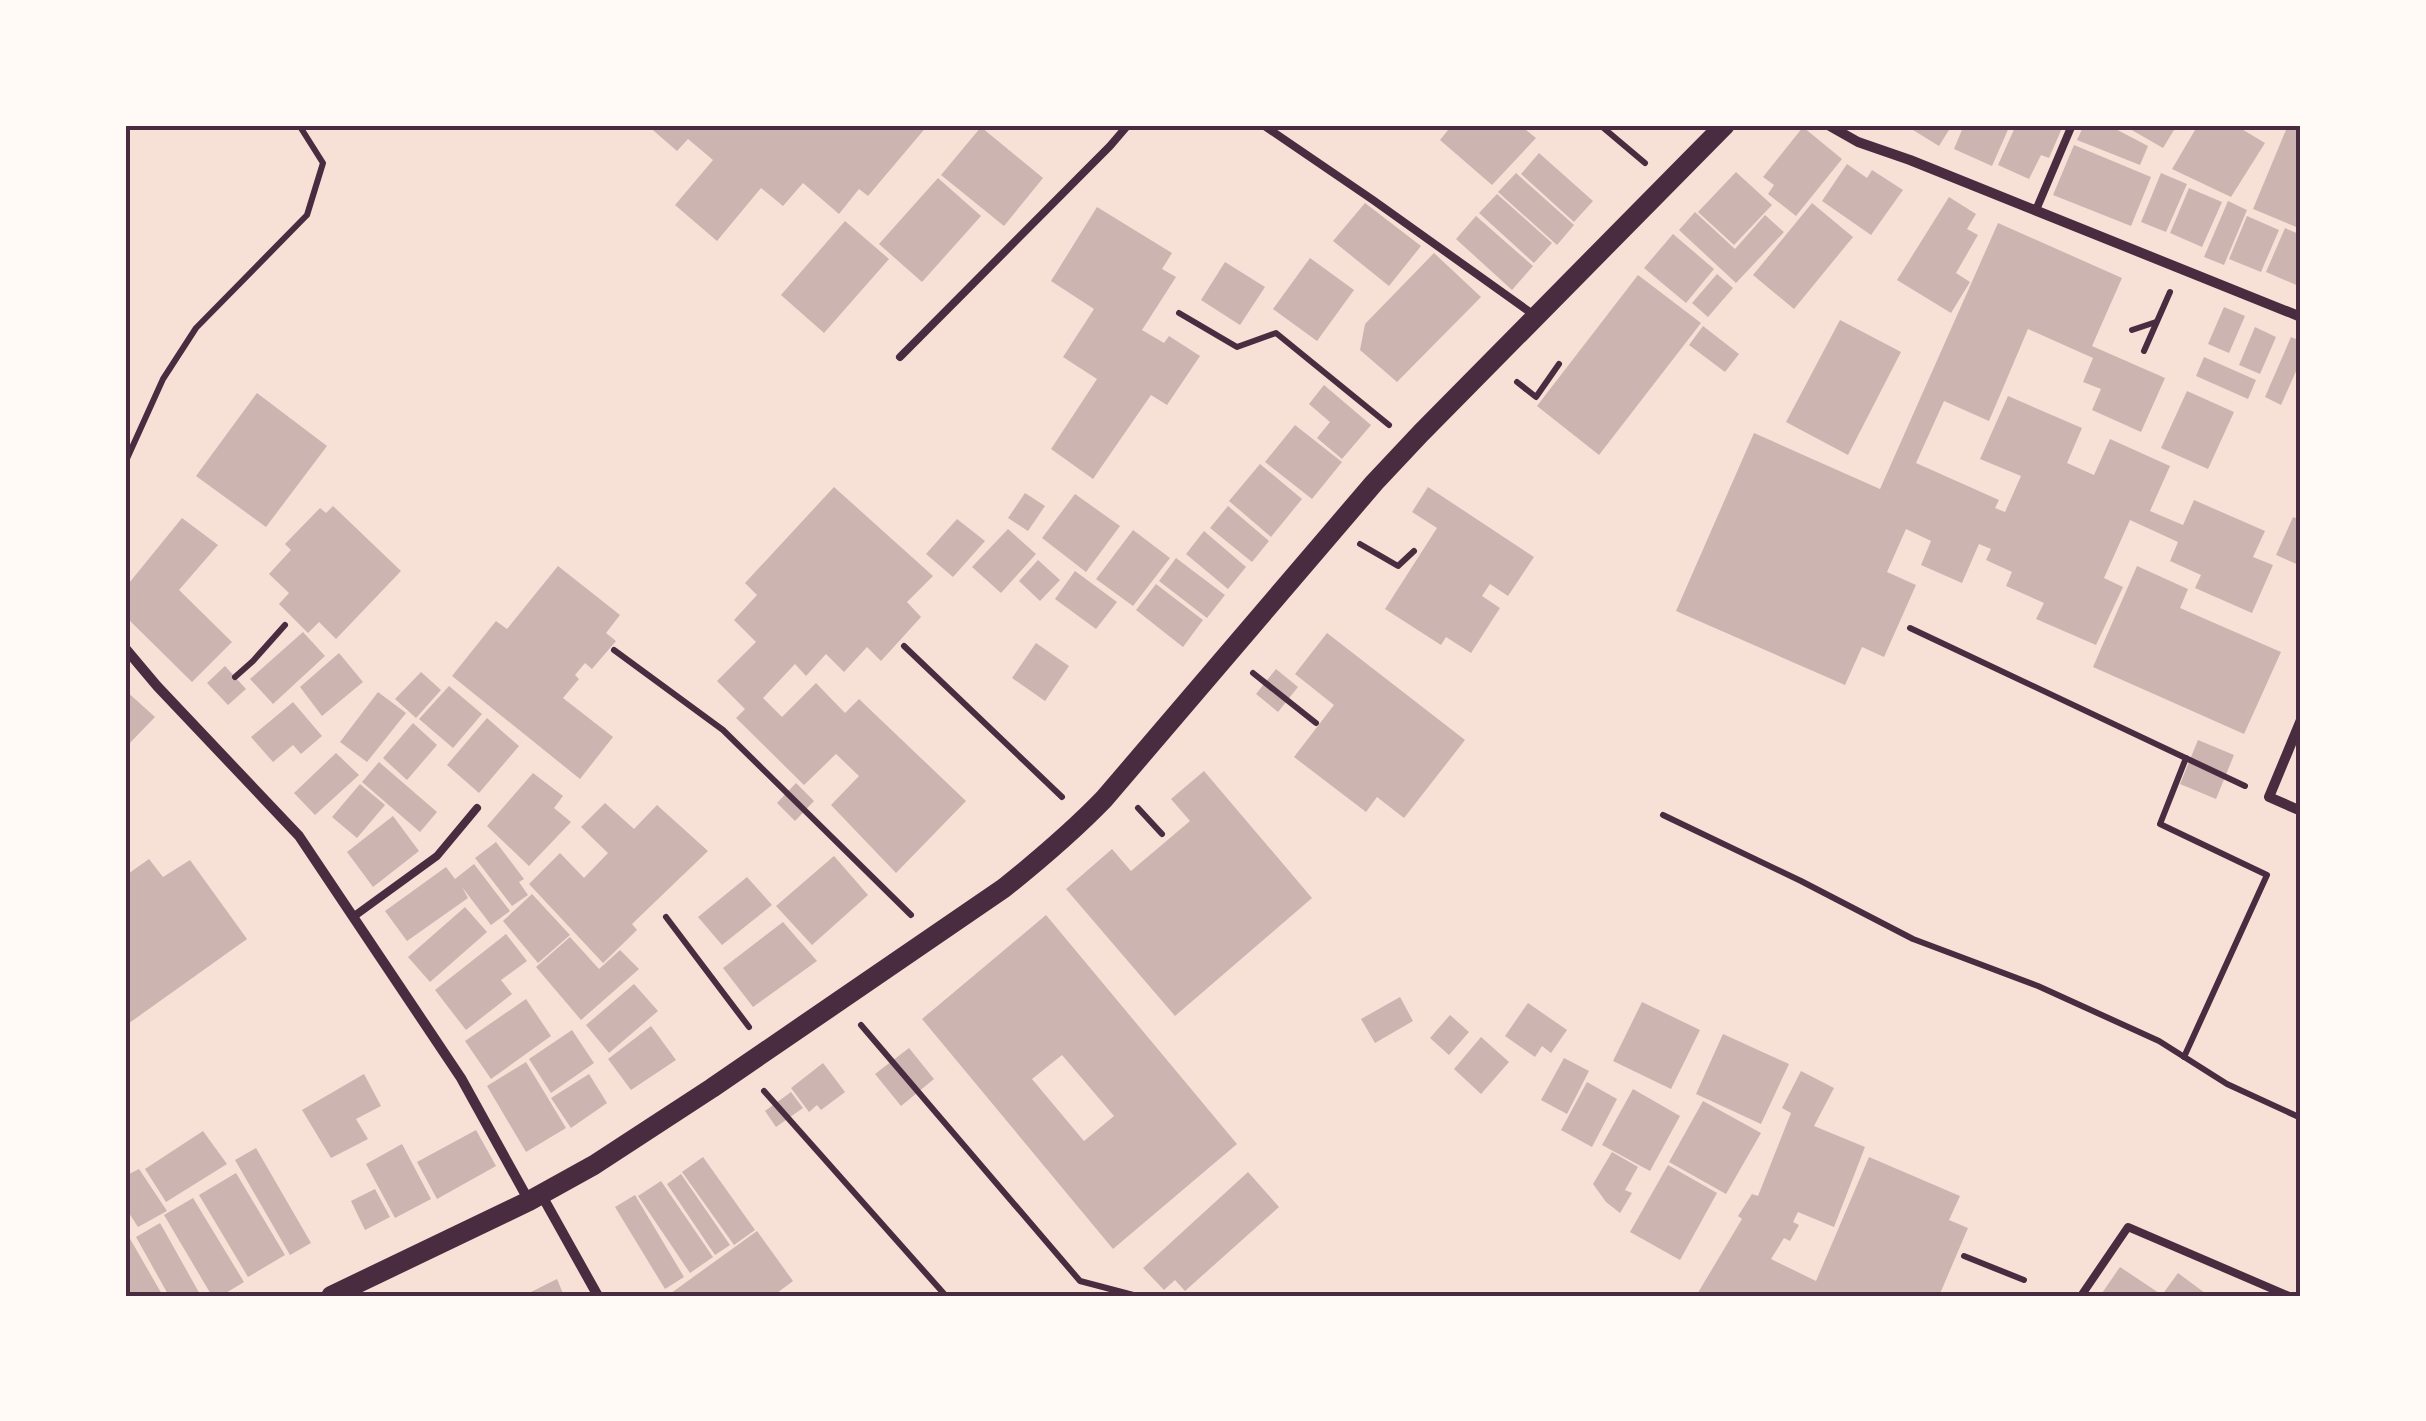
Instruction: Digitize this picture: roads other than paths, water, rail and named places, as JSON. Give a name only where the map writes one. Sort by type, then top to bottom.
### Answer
[{"type":"main road","points":[[331,1296],[594,1165],[1004,888],[1085,818],[1412,444],[1725,125]]},
{"type":"street","points":[[1828,125],[1858,142],[2301,317]]},
{"type":"street","points":[[125,648],[299,836],[460,1078],[598,1296]]},
{"type":"street","points":[[2301,720],[2269,797],[2301,811]]},
{"type":"lane","points":[[900,357],[1128,125]]},
{"type":"lane","points":[[1264,125],[1536,317]]},
{"type":"lane","points":[[2036,210],[2072,125]]},
{"type":"lane","points":[[352,917],[437,856],[477,808]]},
{"type":"lane","points":[[2081,1296],[2128,1227],[2289,1296]]}]
